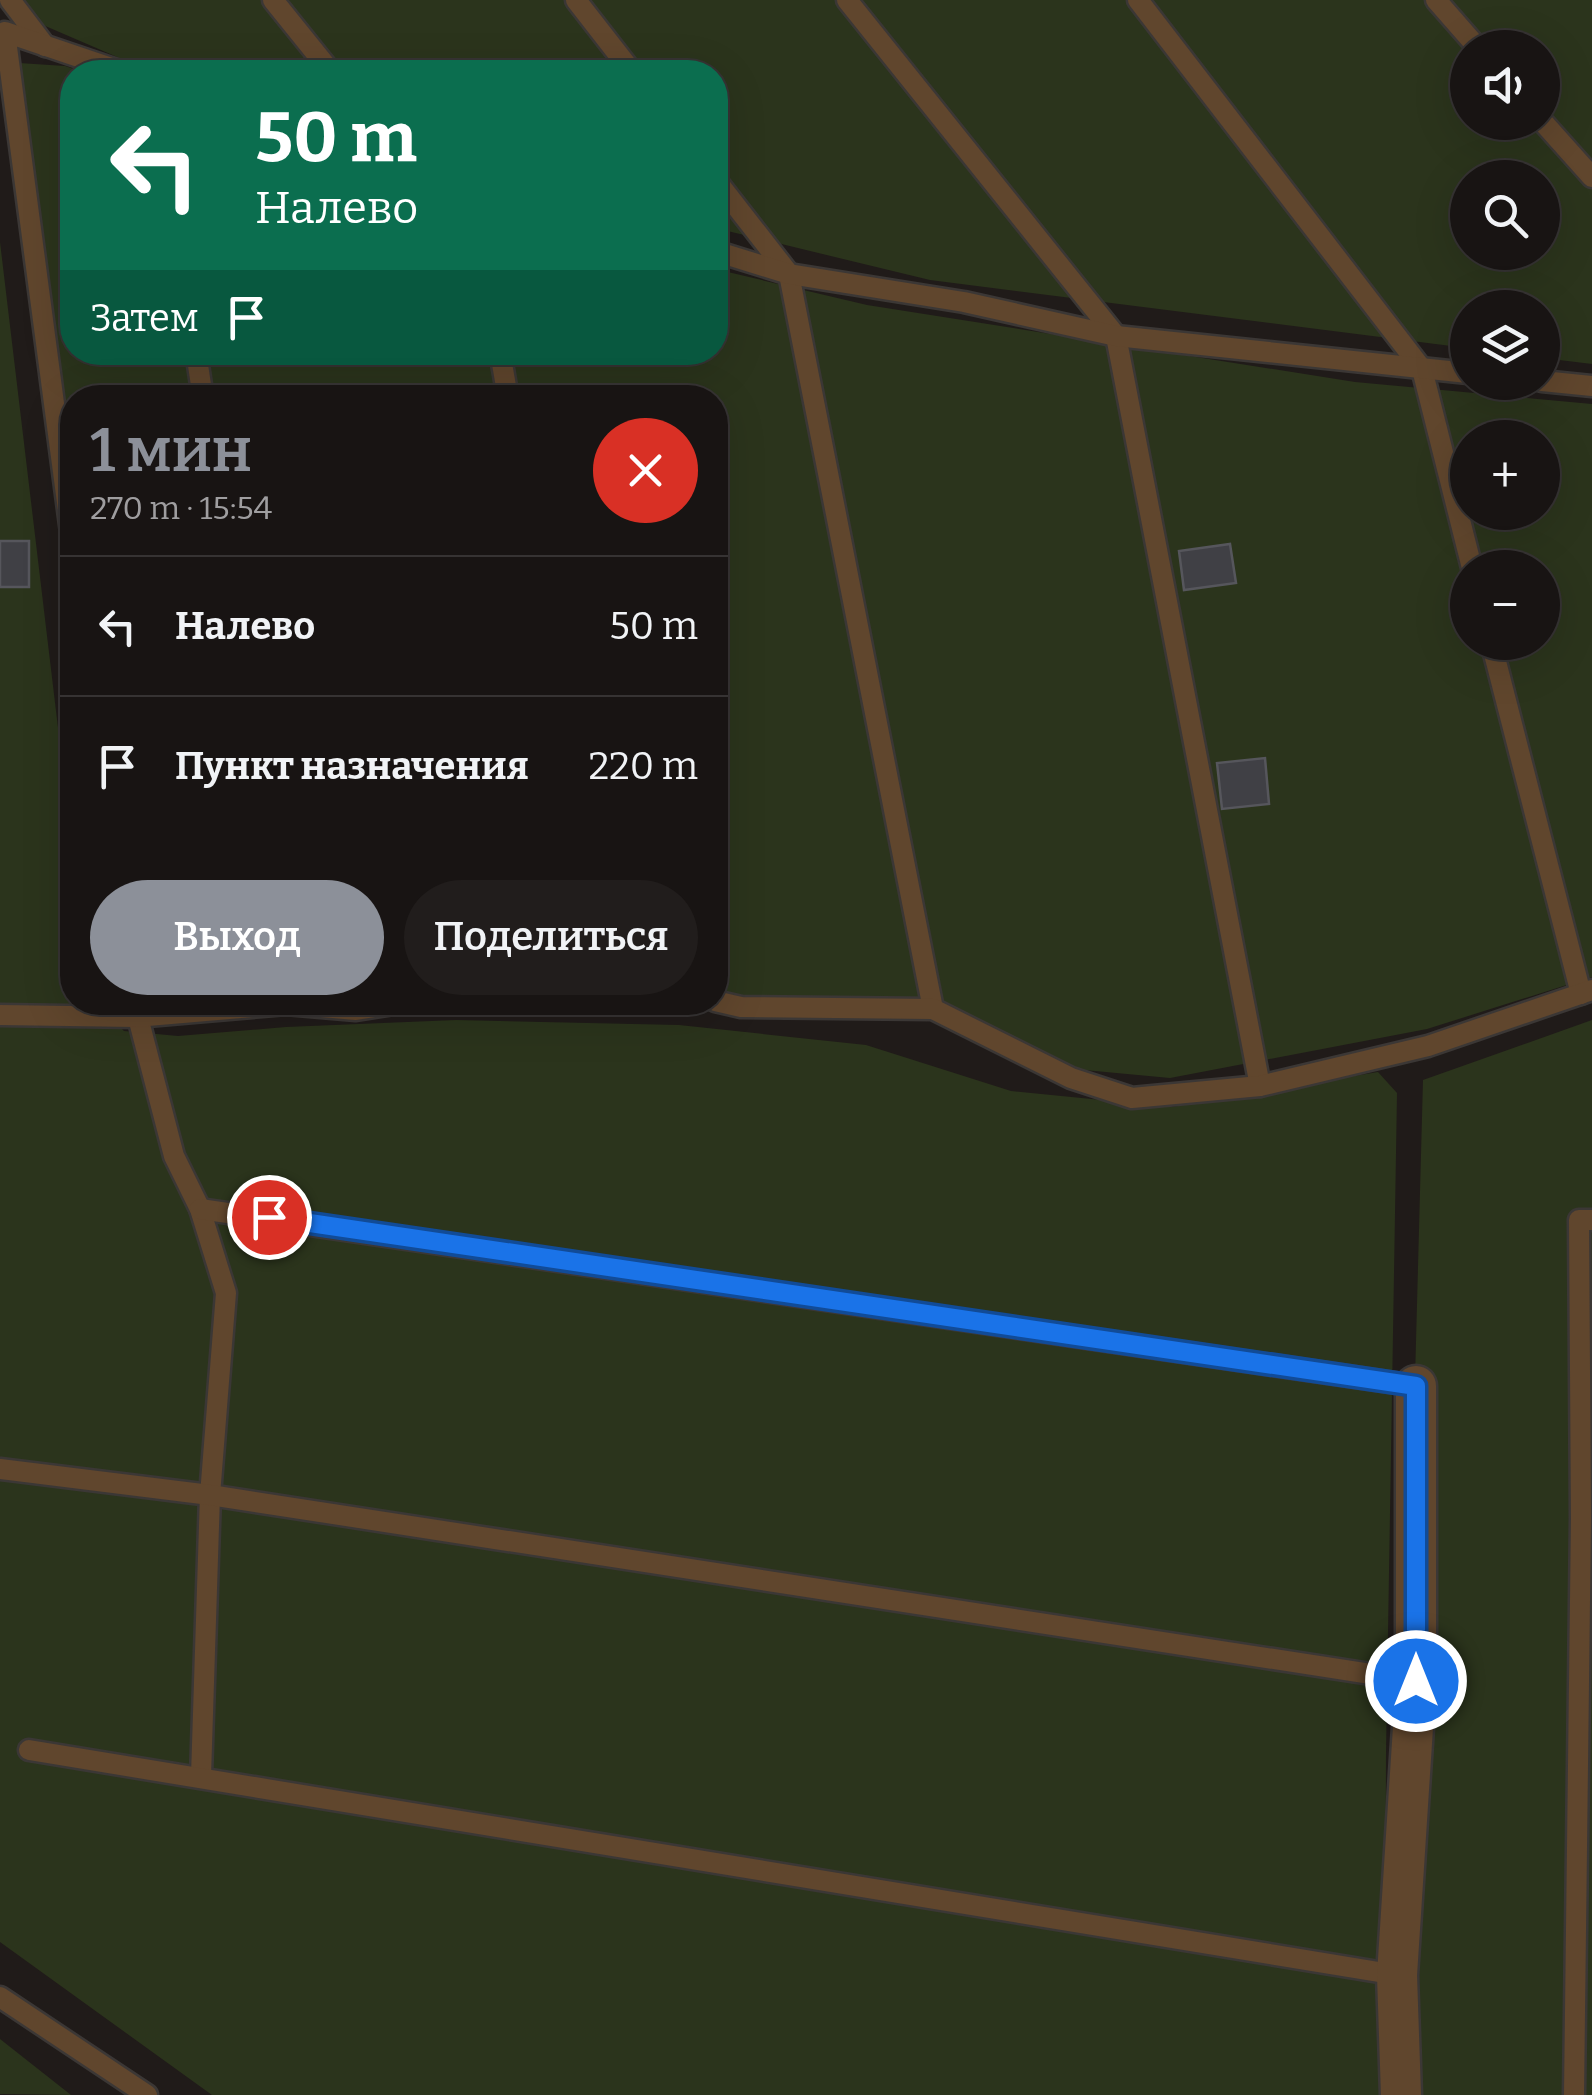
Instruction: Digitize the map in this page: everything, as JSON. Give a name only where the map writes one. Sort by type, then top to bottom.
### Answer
[{"type":"street","points":[[1401,2095],[1397,1975],[1416,1681],[1416,1386]]},
{"type":"lane","points":[[10,0],[46,48]]},
{"type":"lane","points":[[272,0],[321,60]]},
{"type":"lane","points":[[576,0],[623,60]]},
{"type":"lane","points":[[848,0],[1116,336],[1260,1086]]},
{"type":"lane","points":[[1138,0],[1422,368],[1468,550]]},
{"type":"lane","points":[[1436,0],[1462,30]]},
{"type":"lane","points":[[60,453],[2,32],[84,60]]},
{"type":"lane","points":[[1559,140],[1592,176]]},
{"type":"lane","points":[[728,196],[789,274],[933,1010]]},
{"type":"lane","points":[[728,255],[789,274],[964,302],[1116,336],[1450,371]]},
{"type":"lane","points":[[1560,383],[1592,386]]},
{"type":"lane","points":[[728,1004],[741,1007],[933,1010],[1071,1078],[1132,1098],[1260,1086],[1428,1046],[1586,992],[1496,660]]},
{"type":"lane","points":[[0,1015],[60,1013]]},
{"type":"lane","points":[[136,1015],[174,1156],[200,1209],[226,1293],[210,1494],[201,1776]]},
{"type":"lane","points":[[200,1209],[1416,1386]]},
{"type":"lane","points":[[1574,2095],[1584,1808],[1587,1518],[1579,1220],[1592,1220]]},
{"type":"lane","points":[[0,1470],[210,1494],[1416,1681]]},
{"type":"lane","points":[[29,1750],[1397,1975]]},
{"type":"lane","points":[[0,1997],[147,2095]]},
{"type":"green space","points":[[25,0],[1592,0],[1592,364],[1560,360],[1560,290],[1450,290],[1450,346],[930,280],[728,231],[728,60],[124,60],[43,25]]},
{"type":"green space","points":[[19,63],[60,66],[60,365],[728,365],[728,272],[867,305],[1355,382],[1450,391],[1450,400],[1592,404],[1592,977],[1427,1029],[1170,1078],[1063,1068],[921,1002],[728,993],[728,385],[60,385],[60,488],[10,84]]},
{"type":"green space","points":[[0,242],[60,744],[60,1015],[108,1015],[124,1031],[178,1036],[456,1020],[679,1025],[866,1045],[1011,1091],[1172,1107],[1378,1072],[1397,1093],[1386,1753],[1385,2095],[212,2095],[0,1942]]},
{"type":"green space","points":[[1592,1020],[1592,2095],[1418,2095],[1412,1492],[1423,1080]]},
{"type":"green space","points":[[0,2039],[71,2095],[0,2094]]},
{"type":"building","points":[[0,541],[29,541],[29,587],[0,587]]},
{"type":"building","points":[[1230,544],[1236,583],[1184,590],[1179,551]]},
{"type":"building","points":[[1265,758],[1269,804],[1222,809],[1217,763]]},
{"type":"route","points":[[269,1217],[1416,1386],[1416,1681]]}]
